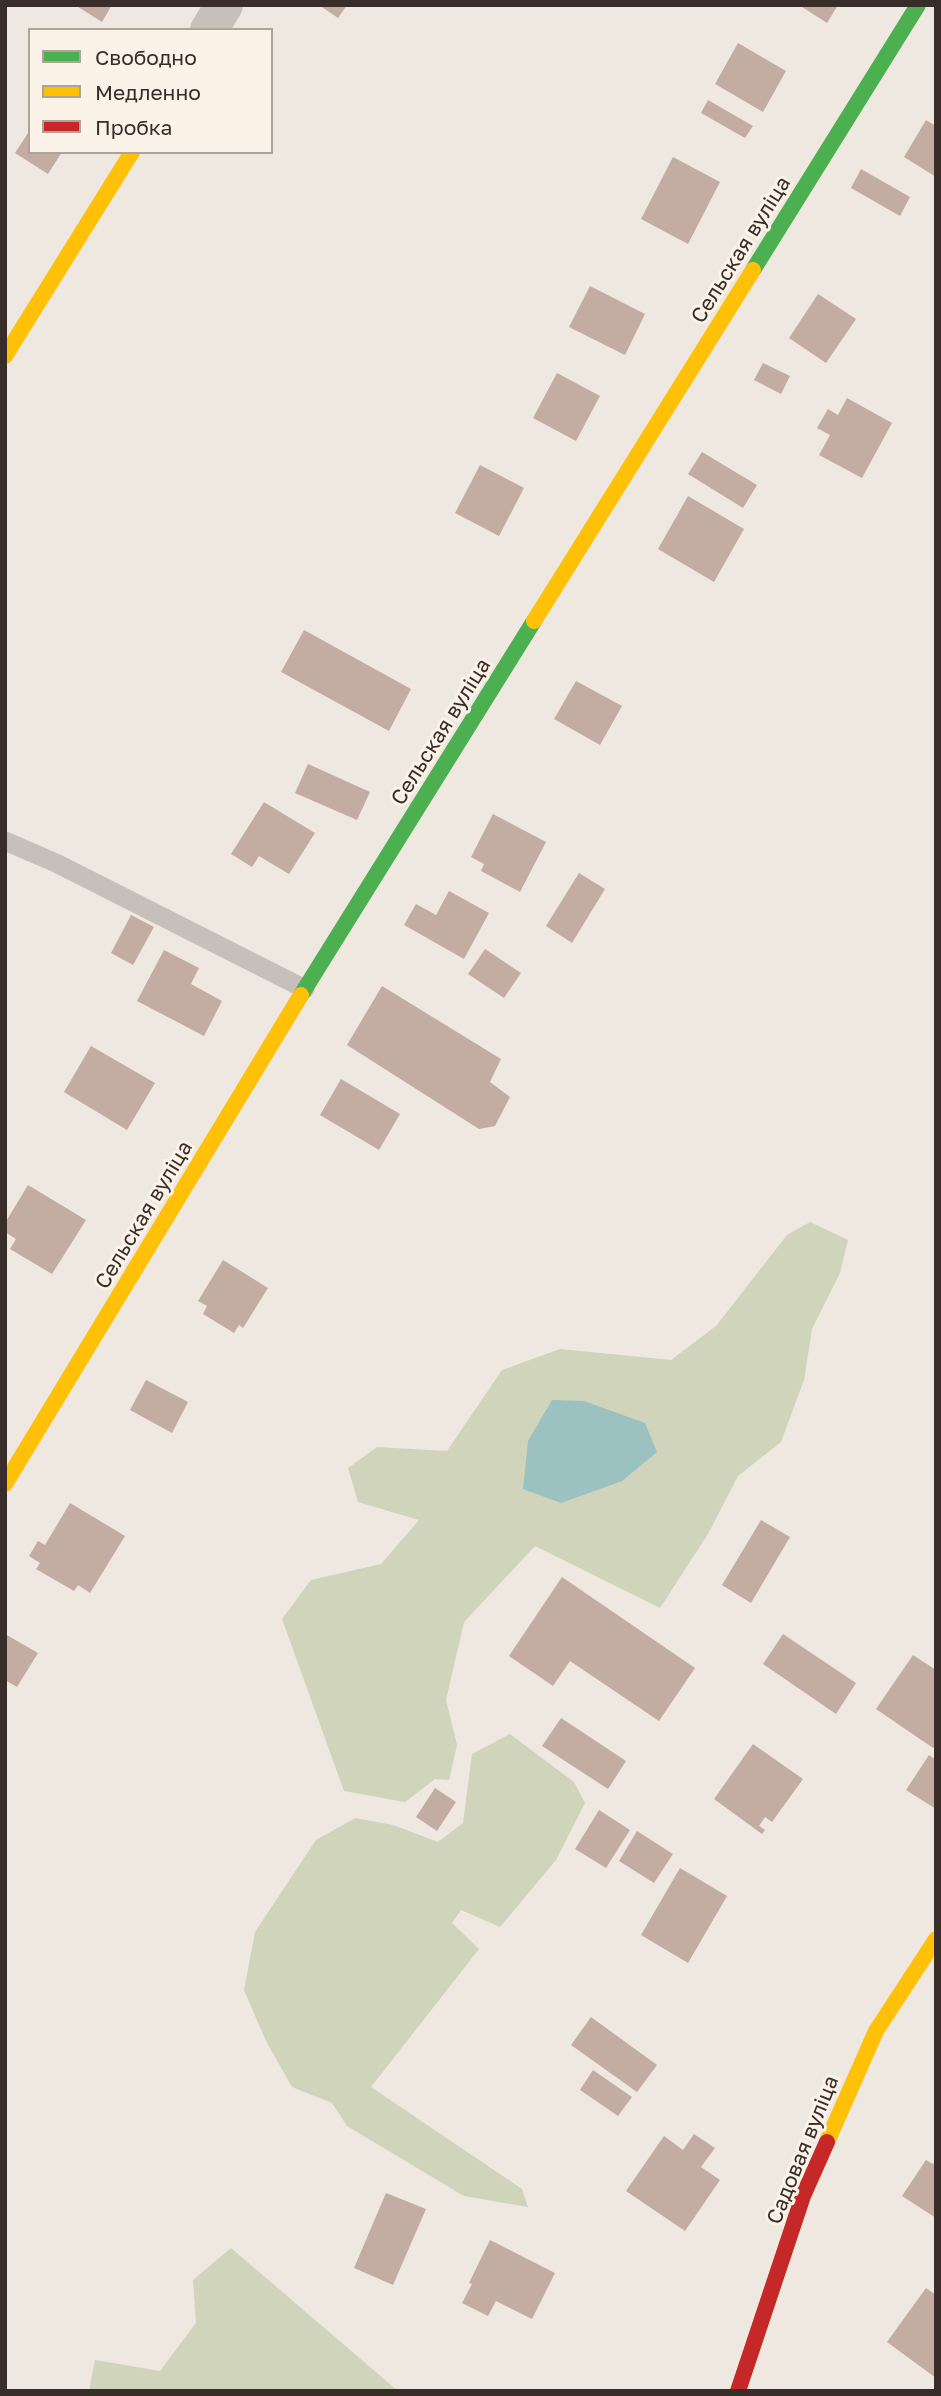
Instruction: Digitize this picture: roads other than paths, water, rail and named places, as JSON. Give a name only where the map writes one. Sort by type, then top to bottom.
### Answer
[{"type":"street","points":[[210,28],[224,5]]},
{"type":"street","name":"Сельская вуліца","points":[[5,1484],[305,989],[918,5]]},
{"type":"street","points":[[5,356],[131,154]]},
{"type":"street","name":"Садовая вуліца","points":[[738,2391],[803,2196],[876,2031],[936,1939]]},
{"type":"lane","points":[[5,841],[56,863],[305,989]]},
{"type":"water","points":[[552,1400],[584,1401],[645,1423],[657,1452],[622,1481],[561,1503],[523,1489],[528,1441]]}]
